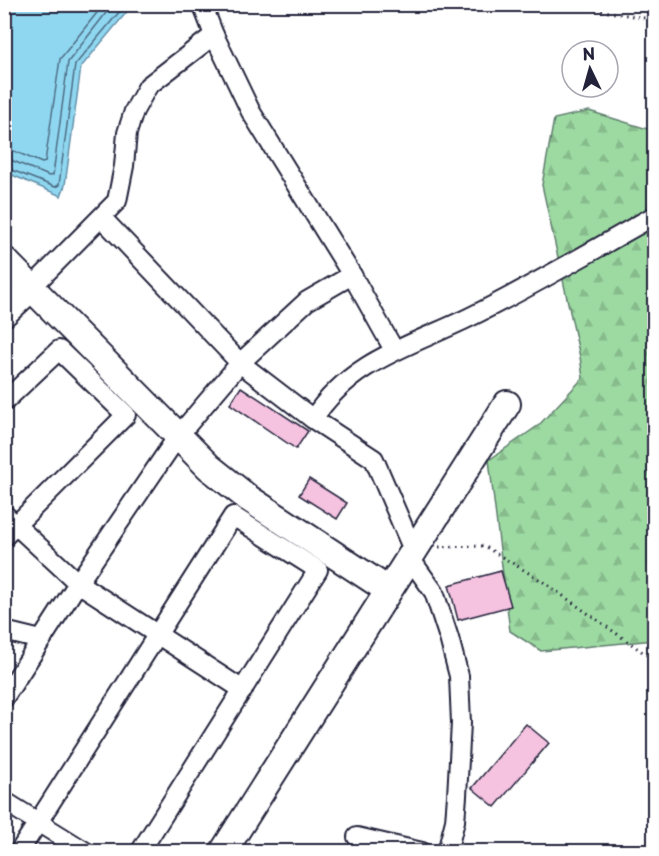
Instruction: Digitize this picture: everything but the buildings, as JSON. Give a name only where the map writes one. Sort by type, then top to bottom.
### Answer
[{"type":"street","points":[[202,4],[214,35],[251,112],[352,275],[394,350]]},
{"type":"street","points":[[4,313],[102,219],[117,201],[124,166],[127,133],[134,111],[148,86],[214,35]]},
{"type":"street","points":[[313,419],[323,403],[353,374],[394,350],[470,317],[654,216]]},
{"type":"street","points":[[102,219],[240,363],[313,419],[374,459],[411,553],[434,592],[459,676],[461,723],[457,796],[455,821],[447,852]]},
{"type":"street","points":[[4,260],[209,467],[248,498],[388,590]]},
{"type":"street","points":[[4,698],[78,582],[178,436],[240,363],[307,301],[352,275]]},
{"type":"street","points":[[4,402],[59,350],[126,415],[8,525],[78,582],[243,690]]},
{"type":"street","points":[[223,852],[507,404]]},
{"type":"street","points":[[19,852],[233,516],[318,570],[140,852]]},
{"type":"street","points":[[4,631],[41,640]]},
{"type":"street","points":[[4,801],[86,852]]},
{"type":"street","points":[[357,837],[422,852]]},
{"type":"path","points":[[560,4],[651,20],[654,12]]},
{"type":"path","points":[[411,553],[450,545],[484,546],[542,581],[654,660]]},
{"type":"green space","points":[[589,111],[654,131],[654,640],[541,651],[510,631],[489,460],[539,425],[583,378],[542,185],[554,119]]},
{"type":"water","points":[[4,5],[127,5],[126,13],[81,67],[65,185],[61,196],[5,172]]}]
